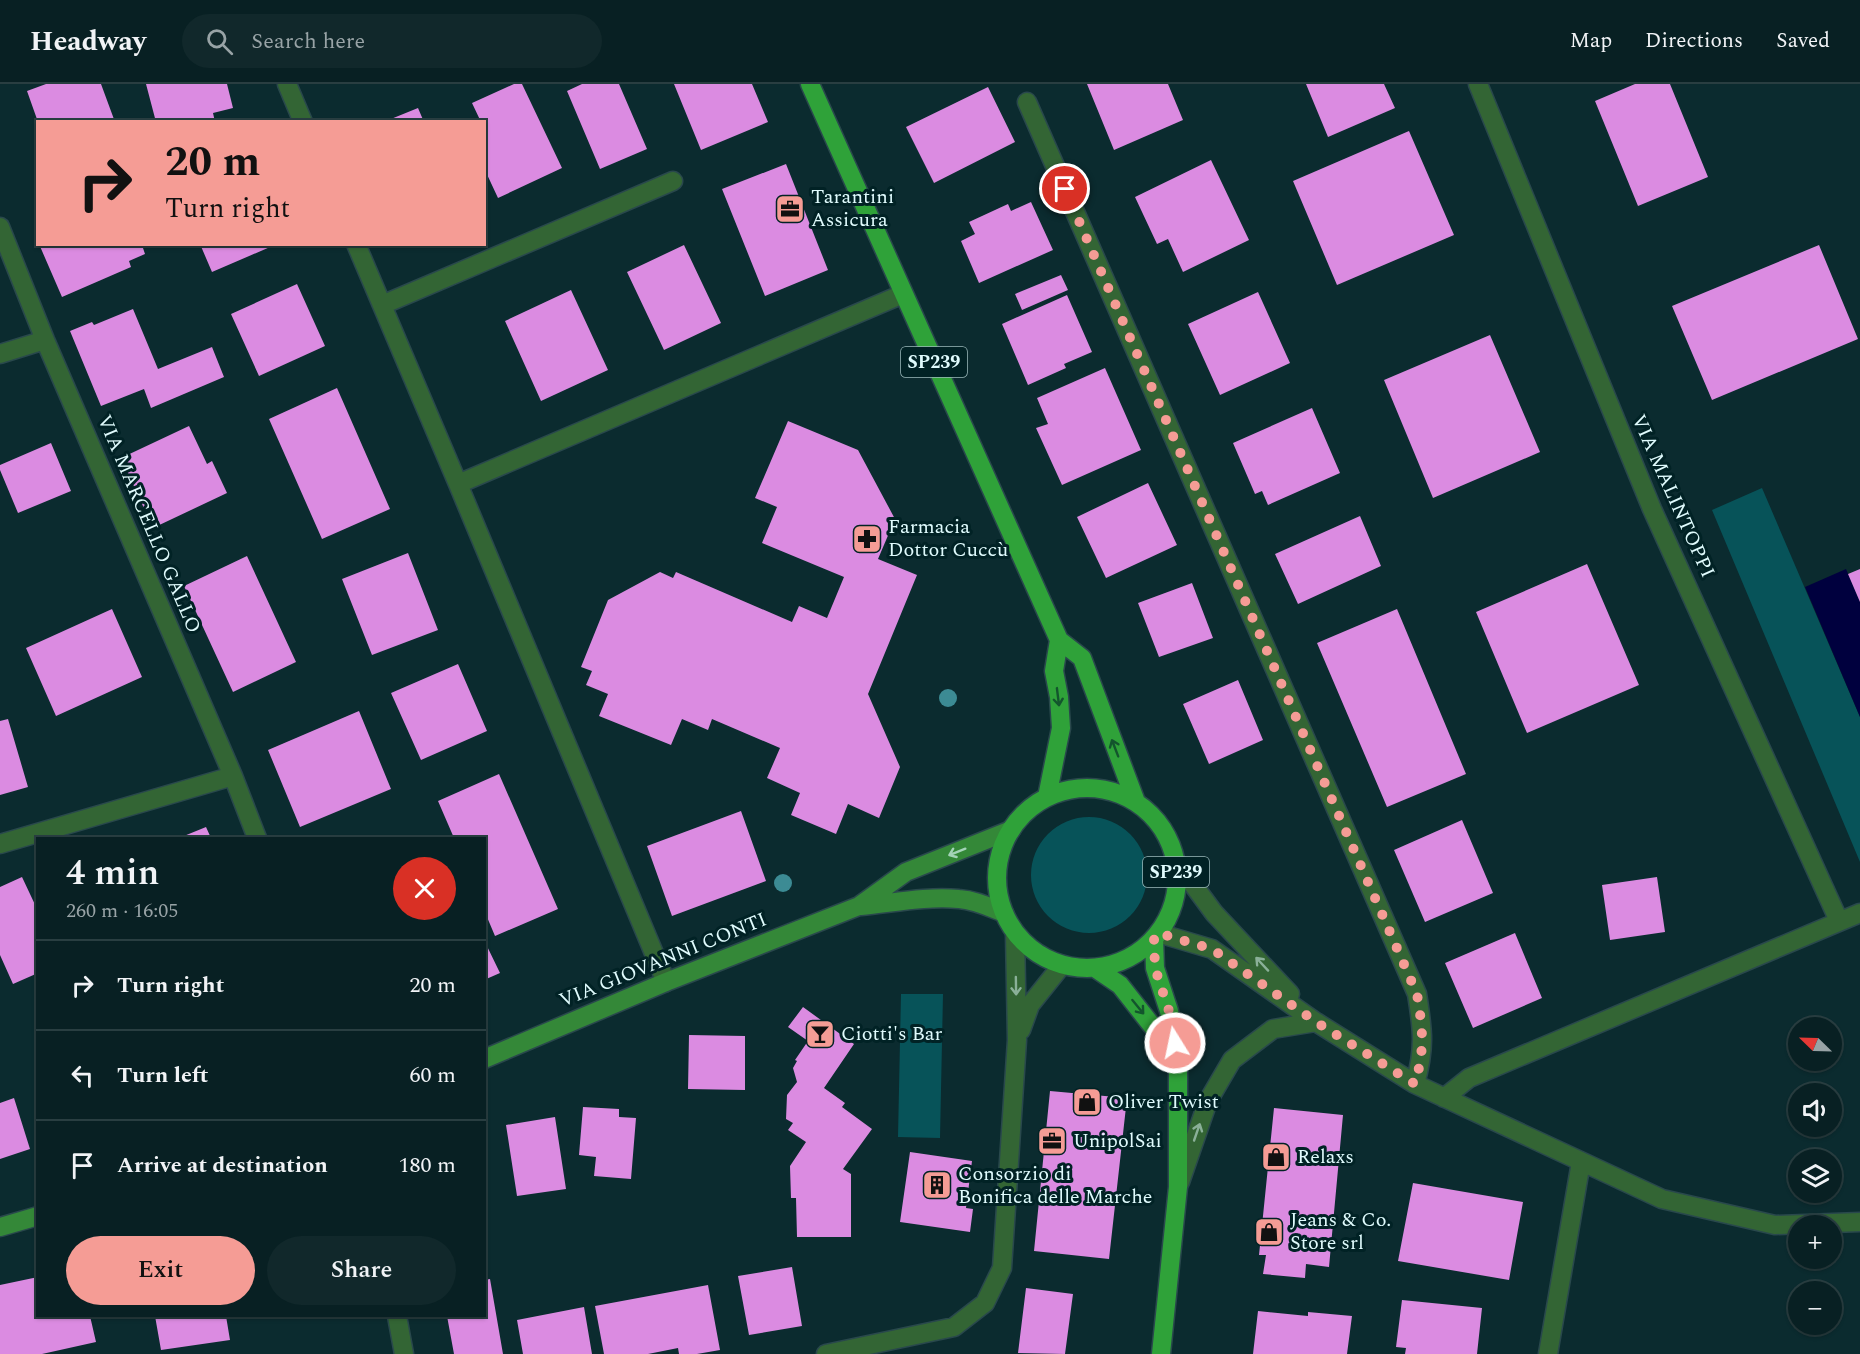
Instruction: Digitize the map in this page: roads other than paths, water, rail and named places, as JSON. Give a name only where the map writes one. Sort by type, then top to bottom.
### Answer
[{"type":"main road","name":"SP239","points":[[810,84],[1059,640],[1082,658],[1136,802]]},
{"type":"main road","points":[[1047,797],[1061,728],[1054,671],[1059,640]]},
{"type":"main road","name":"SP239","points":[[1092,789],[1120,794],[1136,802],[1150,813],[1161,827],[1175,860],[1177,875],[1174,898],[1167,920],[1156,936],[1133,955],[1108,966],[1095,968],[1073,968],[1062,965],[1031,949],[1015,933],[999,899],[997,870],[1004,842],[1011,830],[1021,817],[1047,797],[1064,791],[1092,789]]},
{"type":"main road","name":"VIA GIOVANNI CONTI","points":[[486,1058],[666,982],[859,906],[906,872],[1011,830]]},
{"type":"main road","name":"VIA GIOVANNI CONTI","points":[[859,906],[929,899],[960,899],[1004,913]]},
{"type":"main road","name":"SP239","points":[[1156,936],[1155,968],[1169,1011],[1178,1059],[1178,1187],[1161,1354]]},
{"type":"main road","points":[[1095,968],[1120,985],[1178,1059]]},
{"type":"main road","points":[[0,1227],[36,1217]]},
{"type":"street","points":[[287,84],[302,120]]},
{"type":"street","name":"VIA MALINTOPPI","points":[[1478,84],[1652,509],[1839,921]]},
{"type":"street","points":[[1027,102],[1417,994],[1423,1034],[1421,1061],[1415,1084]]},
{"type":"street","points":[[382,305],[673,181]]},
{"type":"street","name":"VIA MARCELLO GALLO","points":[[0,227],[45,340],[233,776],[257,837]]},
{"type":"street","points":[[357,246],[666,982]]},
{"type":"street","points":[[458,484],[903,294]]},
{"type":"street","points":[[0,354],[45,340]]},
{"type":"street","points":[[0,844],[233,776]]},
{"type":"street","points":[[1175,860],[1214,913],[1316,1022]]},
{"type":"street","points":[[1444,1098],[1468,1078],[1860,913]]},
{"type":"street","points":[[826,1354],[954,1327],[985,1303],[1002,1268],[1017,1040],[1015,933]]},
{"type":"street","points":[[1156,936],[1212,949],[1316,1022],[1415,1084],[1662,1199],[1775,1225],[1860,1222]]},
{"type":"street","points":[[1017,1040],[1030,1005],[1062,965]]},
{"type":"street","points":[[1178,1187],[1208,1101],[1232,1060],[1273,1029],[1316,1022]]},
{"type":"street","points":[[1548,1354],[1581,1162]]},
{"type":"street","points":[[397,1317],[404,1354]]},
{"type":"place","name":"Tarantini Assicura","points":[[790,209]]},
{"type":"place","name":"Farmacia Dottor Cuccù","points":[[867,539]]},
{"type":"place","name":"Ciotti's Bar","points":[[820,1034]]},
{"type":"place","name":"Oliver Twist","points":[[1087,1102]]},
{"type":"place","name":"UnipolSai","points":[[1052,1141]]},
{"type":"place","name":"Relaxs","points":[[1276,1157]]},
{"type":"place","name":"Consorzio di Bonifica delle Marche","points":[[937,1185]]},
{"type":"place","name":"Jeans & Co. Store srl","points":[[1269,1232]]}]
